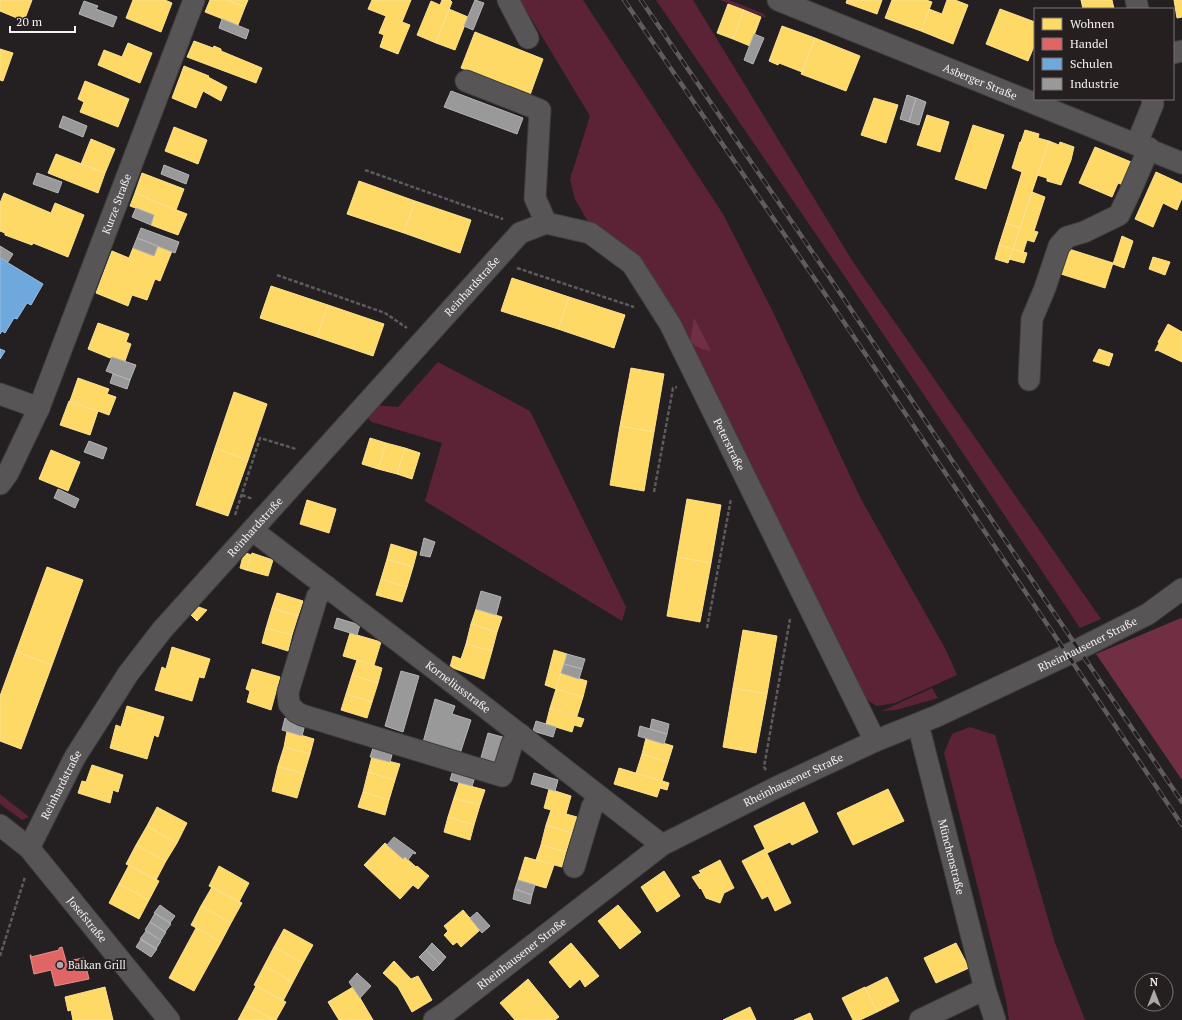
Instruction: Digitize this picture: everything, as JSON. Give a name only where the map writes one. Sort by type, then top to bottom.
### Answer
[{"type":"street","name":"Kurze Straße","points":[[0,484],[8,473],[39,408],[194,0]]},
{"type":"street","points":[[508,0],[528,38]]},
{"type":"street","name":"Asberger Straße","points":[[778,0],[1182,162]]},
{"type":"street","points":[[466,81],[540,110],[535,198],[546,223],[520,233]]},
{"type":"street","points":[[1029,380],[1032,319],[1045,288],[1059,246],[1067,237],[1084,232],[1119,215],[1130,192],[1143,146],[1153,104],[1152,100]]},
{"type":"street","name":"Peterstraße","points":[[546,223],[590,233],[632,264],[670,324],[695,378],[875,741]]},
{"type":"street","name":"Reinhardstraße","points":[[34,854],[75,756],[128,674],[162,630],[520,233]]},
{"type":"street","points":[[0,394],[39,408]]},
{"type":"street","name":"Korneliusstraße","points":[[252,530],[520,734],[598,797],[662,845]]},
{"type":"street","points":[[326,586],[317,597],[288,692],[289,704],[296,712],[331,725],[502,776],[512,744],[520,734]]},
{"type":"street","name":"Rheinhausener Straße","points":[[434,1020],[662,845],[775,788],[875,741],[918,724],[1064,656],[1148,614],[1181,592]]},
{"type":"street","name":"Münchenstraße","points":[[918,724],[985,989],[995,1020]]},
{"type":"street","points":[[574,867],[592,808],[598,797]]},
{"type":"street","name":"Josefstraße","points":[[0,825],[34,854],[169,1020]]},
{"type":"street","points":[[920,1020],[985,989]]},
{"type":"path","points":[[365,170],[508,220],[520,233]]},
{"type":"path","points":[[500,255],[513,267],[646,311],[658,305]]},
{"type":"path","points":[[277,275],[385,313],[398,322]]},
{"type":"path","points":[[654,492],[673,388],[695,378]]},
{"type":"path","points":[[234,518],[260,438],[319,456]]},
{"type":"path","points":[[707,628],[734,484],[744,475]]},
{"type":"path","points":[[775,788],[764,767],[793,603],[804,598]]},
{"type":"path","points":[[0,956],[27,871],[34,854]]},
{"type":"shaded area","points":[[520,0],[583,0],[723,214],[772,310],[861,499],[946,650],[957,675],[895,703],[877,706],[867,700],[626,247],[587,220],[575,199],[570,179],[590,116]]},
{"type":"shaded area","points":[[656,0],[693,0],[853,262],[1101,619],[1080,628],[841,271]]},
{"type":"shaded area","points":[[720,0],[729,0],[764,14],[766,18]]},
{"type":"shaded area","points":[[694,318],[711,351],[702,349],[690,343]]},
{"type":"shaded area","points":[[438,362],[530,411],[626,607],[622,621],[425,501],[442,443],[372,422],[368,417],[375,405],[398,407]]},
{"type":"shaded area","points":[[1181,618],[1182,619],[1182,780],[1096,654]]},
{"type":"shaded area","points":[[932,688],[938,698],[896,710],[882,711]]},
{"type":"shaded area","points":[[970,727],[995,735],[1055,943],[1085,1020],[1009,1020],[1006,1000],[944,753],[952,734]]},
{"type":"shaded area","points":[[0,794],[29,817],[22,820],[0,804]]},
{"type":"building: Wohnen","points":[[0,0],[32,0],[24,21],[0,11]]},
{"type":"building: Wohnen","points":[[133,0],[165,0],[172,3],[161,32],[126,18]]},
{"type":"building: Wohnen","points":[[210,0],[227,0],[245,7],[238,25],[205,12]]},
{"type":"building: Wohnen","points":[[227,0],[248,0],[245,7]]},
{"type":"building: Wohnen","points":[[372,0],[411,0],[402,22],[410,25],[398,54],[380,47],[384,35],[379,33],[386,16],[368,9]]},
{"type":"building: Wohnen","points":[[442,0],[450,0],[452,2],[436,43],[417,35],[431,1],[440,5]]},
{"type":"building: Wohnen","points":[[847,0],[882,0],[877,14],[846,3]]},
{"type":"building: Wohnen","points":[[892,0],[926,0],[932,2],[921,31],[885,18]]},
{"type":"building: Wohnen","points":[[947,0],[955,0],[968,5],[953,44],[921,31],[929,9],[942,14]]},
{"type":"building: Wohnen","points":[[1081,0],[1112,0],[1114,8],[1083,8]]},
{"type":"building: Wohnen","points":[[1174,0],[1182,0],[1182,17],[1177,18]]},
{"type":"building: Wohnen","points":[[728,4],[744,10],[733,39],[717,33]]},
{"type":"building: Wohnen","points":[[449,9],[468,17],[455,50],[436,43]]},
{"type":"building: Wohnen","points":[[1000,9],[1034,22],[1034,46],[1028,61],[986,44]]},
{"type":"building: Wohnen","points":[[744,10],[761,17],[750,46],[733,39]]},
{"type":"building: Wohnen","points":[[782,26],[815,38],[802,72],[779,63],[778,65],[769,61]]},
{"type":"building: Wohnen","points":[[475,32],[543,59],[530,95],[461,68]]},
{"type":"building: Wohnen","points":[[815,38],[860,56],[846,91],[801,74]]},
{"type":"building: Wohnen","points":[[194,41],[213,48],[214,46],[221,49],[221,51],[262,68],[256,83],[187,57]]},
{"type":"building: Wohnen","points":[[128,43],[152,53],[140,83],[98,65],[104,50],[122,57]]},
{"type":"building: Wohnen","points":[[0,49],[13,53],[3,81],[0,80]]},
{"type":"building: Wohnen","points":[[184,66],[209,76],[208,77],[227,87],[221,101],[203,91],[196,108],[172,98]]},
{"type":"building: Wohnen","points":[[85,81],[129,99],[118,127],[80,112],[84,102],[78,99]]},
{"type":"building: Wohnen","points":[[874,98],[898,105],[886,143],[861,135]]},
{"type":"building: Wohnen","points":[[927,115],[949,122],[940,152],[917,145]]},
{"type":"building: Wohnen","points":[[973,125],[1004,135],[986,189],[955,179]]},
{"type":"building: Wohnen","points":[[174,127],[207,140],[198,164],[165,151]]},
{"type":"building: Wohnen","points":[[1025,130],[1039,134],[1038,138],[1049,141],[1020,228],[1006,223],[1022,172],[1012,168]]},
{"type":"building: Wohnen","points":[[91,139],[115,149],[105,173],[81,164]]},
{"type":"building: Wohnen","points":[[1049,141],[1059,145],[1060,142],[1074,147],[1071,160],[1061,185],[1047,181],[1047,178],[1037,175]]},
{"type":"building: Wohnen","points":[[1095,147],[1136,164],[1126,186],[1118,183],[1112,197],[1079,183]]},
{"type":"building: Wohnen","points":[[56,154],[105,173],[98,193],[48,173]]},
{"type":"building: Wohnen","points":[[1156,172],[1182,184],[1182,198],[1177,210],[1163,203],[1153,227],[1135,219]]},
{"type":"building: Wohnen","points":[[142,173],[184,189],[176,210],[135,193]]},
{"type":"building: Wohnen","points":[[359,181],[415,201],[404,233],[347,214]]},
{"type":"building: Wohnen","points":[[1032,192],[1045,197],[1034,231],[1038,232],[1034,242],[1027,240],[1023,253],[1013,249]]},
{"type":"building: Wohnen","points":[[4,193],[51,213],[55,203],[84,215],[68,257],[33,243],[32,245],[5,235],[5,233],[0,231],[0,203]]},
{"type":"building: Wohnen","points":[[135,193],[187,214],[178,235],[151,225],[154,215],[130,206]]},
{"type":"building: Wohnen","points":[[415,201],[471,220],[460,253],[404,233]]},
{"type":"building: Wohnen","points":[[1006,223],[1020,228],[1013,249],[999,245]]},
{"type":"building: Wohnen","points":[[1122,236],[1133,241],[1124,268],[1113,264]]},
{"type":"building: Wohnen","points":[[999,245],[1013,249],[1008,263],[995,259]]},
{"type":"building: Wohnen","points":[[158,246],[172,251],[160,281],[155,279],[147,300],[132,295],[128,306],[96,293],[112,251],[129,258],[133,248],[154,256]]},
{"type":"building: Wohnen","points":[[1013,249],[1027,253],[1024,263],[1009,259]]},
{"type":"building: Wohnen","points":[[1069,249],[1113,263],[1105,288],[1061,274]]},
{"type":"building: Wohnen","points":[[1153,257],[1170,262],[1165,275],[1149,269]]},
{"type":"building: Wohnen","points":[[512,278],[569,297],[558,329],[501,311]]},
{"type":"building: Wohnen","points":[[271,286],[328,305],[317,337],[260,318]]},
{"type":"building: Wohnen","points":[[569,297],[625,315],[614,348],[558,329]]},
{"type":"building: Wohnen","points":[[328,305],[384,324],[373,356],[317,337]]},
{"type":"building: Wohnen","points":[[98,323],[129,334],[126,342],[131,344],[125,361],[112,357],[110,358],[88,349]]},
{"type":"building: Wohnen","points":[[1168,324],[1182,332],[1182,362],[1157,350],[1155,351],[1159,343],[1158,342]]},
{"type":"building: Wohnen","points":[[1099,349],[1113,354],[1109,366],[1093,361]]},
{"type":"building: Wohnen","points":[[631,368],[664,374],[654,432],[620,426]]},
{"type":"building: Wohnen","points":[[78,378],[109,389],[107,394],[116,397],[109,415],[70,401]]},
{"type":"building: Wohnen","points":[[234,392],[267,404],[248,460],[215,448]]},
{"type":"building: Wohnen","points":[[69,401],[98,411],[90,435],[60,425]]},
{"type":"building: Wohnen","points":[[620,426],[654,432],[644,491],[610,485]]},
{"type":"building: Wohnen","points":[[370,438],[386,443],[378,469],[362,464]]},
{"type":"building: Wohnen","points":[[386,443],[405,448],[397,474],[378,469]]},
{"type":"building: Wohnen","points":[[215,448],[248,460],[228,516],[196,505]]},
{"type":"building: Wohnen","points":[[405,448],[420,453],[412,479],[397,474]]},
{"type":"building: Wohnen","points":[[51,450],[80,462],[68,491],[39,479]]},
{"type":"building: Wohnen","points":[[687,499],[721,505],[711,563],[677,557]]},
{"type":"building: Wohnen","points":[[307,500],[336,509],[329,533],[300,524]]},
{"type":"building: Wohnen","points":[[391,544],[417,552],[413,567],[387,559]]},
{"type":"building: Wohnen","points":[[244,552],[251,555],[246,570],[240,568]]},
{"type":"building: Wohnen","points":[[252,553],[273,560],[268,576],[246,570]]},
{"type":"building: Wohnen","points":[[677,557],[711,563],[700,622],[667,616]]},
{"type":"building: Wohnen","points":[[387,559],[413,567],[407,587],[381,579]]},
{"type":"building: Wohnen","points":[[47,567],[83,580],[52,665],[16,652]]},
{"type":"building: Wohnen","points":[[381,579],[407,587],[402,602],[376,595]]},
{"type":"building: Wohnen","points":[[277,593],[303,601],[298,616],[272,608]]},
{"type":"building: Wohnen","points":[[196,606],[207,610],[197,621],[189,613]]},
{"type":"building: Wohnen","points":[[272,608],[298,616],[292,635],[266,628]]},
{"type":"building: Wohnen","points":[[476,609],[502,617],[497,632],[471,624]]},
{"type":"building: Wohnen","points":[[471,624],[497,632],[492,651],[466,644]]},
{"type":"building: Wohnen","points":[[266,628],[292,635],[288,651],[262,643]]},
{"type":"building: Wohnen","points":[[743,630],[777,636],[767,694],[733,688]]},
{"type":"building: Wohnen","points":[[350,633],[381,642],[374,665],[343,656]]},
{"type":"building: Wohnen","points":[[466,644],[492,651],[484,679],[450,667],[453,656],[461,659]]},
{"type":"building: Wohnen","points":[[172,647],[210,659],[204,678],[199,677],[192,701],[155,690],[162,667],[166,669]]},
{"type":"building: Wohnen","points":[[554,650],[567,654],[556,689],[545,685]]},
{"type":"building: Wohnen","points":[[16,652],[52,665],[21,749],[0,741],[0,696]]},
{"type":"building: Wohnen","points":[[357,660],[382,668],[378,683],[352,675]]},
{"type":"building: Wohnen","points":[[252,669],[280,677],[271,710],[247,702],[250,691],[246,689]]},
{"type":"building: Wohnen","points":[[561,673],[587,681],[583,697],[556,689]]},
{"type":"building: Wohnen","points":[[352,675],[378,683],[372,702],[346,694]]},
{"type":"building: Wohnen","points":[[733,688],[767,694],[756,753],[723,747]]},
{"type":"building: Wohnen","points":[[556,689],[583,697],[577,716],[550,708]]},
{"type":"building: Wohnen","points":[[346,694],[372,702],[367,718],[341,710]]},
{"type":"building: Wohnen","points":[[127,706],[164,717],[158,737],[154,735],[147,759],[110,748],[116,725],[121,727]]},
{"type":"building: Wohnen","points":[[550,708],[584,719],[581,727],[574,725],[572,732],[546,724]]},
{"type":"building: Wohnen","points":[[287,731],[314,739],[310,754],[284,747]]},
{"type":"building: Wohnen","points":[[646,738],[673,746],[668,762],[642,754]]},
{"type":"building: Wohnen","points":[[284,747],[310,754],[304,774],[278,766]]},
{"type":"building: Wohnen","points":[[642,754],[668,762],[662,781],[636,773]]},
{"type":"building: Wohnen","points":[[372,757],[400,764],[395,780],[368,772]]},
{"type":"building: Wohnen","points":[[92,765],[123,775],[118,792],[113,790],[110,803],[78,793],[82,781],[86,782]]},
{"type":"building: Wohnen","points":[[278,766],[304,774],[297,798],[272,791]]},
{"type":"building: Wohnen","points":[[619,768],[669,783],[667,790],[660,788],[657,797],[614,784]]},
{"type":"building: Wohnen","points":[[368,772],[395,780],[389,800],[363,792]]},
{"type":"building: Wohnen","points":[[459,783],[485,790],[480,805],[454,798]]},
{"type":"building: Wohnen","points":[[549,789],[571,796],[566,814],[577,817],[572,833],[546,825],[551,810],[544,808]]},
{"type":"building: Wohnen","points":[[888,789],[904,821],[853,845],[837,813]]},
{"type":"building: Wohnen","points":[[363,792],[389,800],[385,815],[358,807]]},
{"type":"building: Wohnen","points":[[454,798],[480,805],[474,825],[448,817]]},
{"type":"building: Wohnen","points":[[804,802],[818,832],[792,845],[790,842],[767,853],[754,826]]},
{"type":"building: Wohnen","points":[[157,807],[187,823],[177,843],[147,826]]},
{"type":"building: Wohnen","points":[[448,817],[474,825],[470,840],[444,832]]},
{"type":"building: Wohnen","points":[[546,825],[572,833],[566,852],[541,845]]},
{"type":"building: Wohnen","points":[[147,826],[177,843],[166,861],[136,845]]},
{"type":"building: Wohnen","points":[[385,843],[403,859],[405,857],[429,876],[418,889],[413,885],[400,899],[364,865]]},
{"type":"building: Wohnen","points":[[136,845],[166,861],[156,880],[126,864]]},
{"type":"building: Wohnen","points":[[541,845],[566,852],[562,867],[536,860]]},
{"type":"building: Wohnen","points":[[765,849],[791,903],[775,911],[768,896],[762,899],[742,861]]},
{"type":"building: Wohnen","points":[[525,857],[554,865],[546,888],[518,880]]},
{"type":"building: Wohnen","points":[[720,860],[734,888],[724,893],[720,903],[706,898],[701,888],[700,889],[692,877],[701,873],[699,871]]},
{"type":"building: Wohnen","points":[[129,865],[159,881],[149,900],[119,884]]},
{"type":"building: Wohnen","points":[[219,866],[249,883],[239,902],[209,886]]},
{"type":"building: Wohnen","points":[[664,871],[680,896],[657,912],[641,887]]},
{"type":"building: Wohnen","points":[[119,884],[149,900],[139,919],[109,903]]},
{"type":"building: Wohnen","points":[[212,887],[242,903],[231,923],[201,906]]},
{"type":"building: Wohnen","points":[[618,905],[641,932],[620,949],[598,921]]},
{"type":"building: Wohnen","points":[[201,906],[231,923],[221,942],[191,925]]},
{"type":"building: Wohnen","points":[[463,910],[480,930],[461,947],[457,942],[453,945],[444,935],[448,931],[444,926]]},
{"type":"building: Wohnen","points":[[196,928],[221,942],[194,991],[169,978]]},
{"type":"building: Wohnen","points":[[284,929],[313,945],[303,963],[274,947]]},
{"type":"building: Wohnen","points":[[571,943],[599,976],[585,987],[580,979],[570,988],[549,962]]},
{"type":"building: Wohnen","points":[[956,943],[969,968],[936,983],[924,958]]},
{"type":"building: Wohnen","points":[[274,947],[303,963],[293,982],[264,966]]},
{"type":"building: Wohnen","points":[[394,961],[411,979],[418,976],[432,1000],[412,1012],[398,987],[383,973]]},
{"type":"building: Wohnen","points":[[264,966],[293,982],[283,1001],[254,985]]},
{"type":"building: Wohnen","points":[[887,977],[899,1001],[877,1012],[865,988]]},
{"type":"building: Wohnen","points":[[528,979],[559,1017],[555,1020],[515,1020],[500,1003]]},
{"type":"building: Wohnen","points":[[256,986],[286,1002],[276,1020],[246,1005]]},
{"type":"building: Wohnen","points":[[105,987],[113,1020],[73,1020],[71,1010],[68,1011],[65,997]]},
{"type":"building: Wohnen","points":[[353,987],[373,1020],[339,1020],[328,1002]]},
{"type":"building: Wohnen","points":[[865,987],[877,1012],[860,1020],[853,1020],[842,998]]},
{"type":"building: Wohnen","points":[[246,1005],[274,1020],[238,1020]]},
{"type":"building: Wohnen","points":[[750,1007],[756,1020],[723,1020]]},
{"type":"building: Wohnen","points":[[810,1013],[813,1020],[794,1020]]},
{"type":"building: Handel","points":[[62,947],[66,961],[84,958],[89,979],[55,986],[51,970],[34,974],[30,955],[31,957],[59,950],[59,948]]},
{"type":"building: Schulen","points":[[0,258],[43,284],[31,305],[27,303],[17,319],[14,318],[5,333],[2,331],[0,334]]},
{"type":"building: Schulen","points":[[0,349],[5,351],[0,359]]},
{"type":"building: Industrie","points":[[475,0],[484,3],[473,30],[464,26]]},
{"type":"building: Industrie","points":[[84,1],[98,6],[96,9],[117,17],[113,27],[79,14]]},
{"type":"building: Industrie","points":[[222,19],[249,30],[246,39],[219,28]]},
{"type":"building: Industrie","points":[[754,34],[764,38],[753,64],[744,60]]},
{"type":"building: Industrie","points":[[451,91],[523,118],[517,134],[444,107]]},
{"type":"building: Industrie","points":[[907,95],[916,98],[909,122],[900,119]]},
{"type":"building: Industrie","points":[[916,98],[926,102],[919,125],[909,122]]},
{"type":"building: Industrie","points":[[63,116],[87,126],[83,137],[59,127]]},
{"type":"building: Industrie","points":[[164,165],[189,175],[186,184],[161,174]]},
{"type":"building: Industrie","points":[[37,173],[62,182],[58,193],[33,184]]},
{"type":"building: Industrie","points":[[136,208],[154,215],[151,225],[132,217]]},
{"type":"building: Industrie","points":[[141,228],[179,242],[175,253],[137,238]]},
{"type":"building: Industrie","points":[[137,238],[158,246],[154,256],[133,248]]},
{"type":"building: Industrie","points":[[0,246],[13,254],[8,262],[0,257]]},
{"type":"building: Industrie","points":[[112,357],[136,365],[130,380],[106,371]]},
{"type":"building: Industrie","points":[[113,374],[130,380],[127,389],[110,383]]},
{"type":"building: Industrie","points":[[89,441],[107,448],[103,459],[84,452]]},
{"type":"building: Industrie","points":[[58,489],[79,499],[75,508],[54,498]]},
{"type":"building: Industrie","points":[[424,538],[435,542],[430,557],[420,555]]},
{"type":"building: Industrie","points":[[481,591],[501,597],[496,615],[476,609]]},
{"type":"building: Industrie","points":[[337,618],[360,625],[357,635],[334,628]]},
{"type":"building: Industrie","points":[[567,654],[585,659],[582,669],[564,664]]},
{"type":"building: Industrie","points":[[564,664],[582,669],[579,679],[561,673]]},
{"type":"building: Industrie","points":[[401,671],[419,676],[403,732],[385,726]]},
{"type":"building: Industrie","points":[[435,699],[455,706],[452,714],[471,720],[459,757],[422,746]]},
{"type":"building: Industrie","points":[[285,718],[305,724],[302,736],[282,730]]},
{"type":"building: Industrie","points":[[652,719],[669,724],[667,734],[650,729]]},
{"type":"building: Industrie","points":[[536,721],[556,727],[553,737],[533,731]]},
{"type":"building: Industrie","points":[[640,726],[667,734],[664,744],[638,736]]},
{"type":"building: Industrie","points":[[488,733],[506,738],[498,766],[480,761]]},
{"type":"building: Industrie","points":[[374,745],[393,751],[390,762],[370,757]]},
{"type":"building: Industrie","points":[[454,767],[476,774],[472,786],[450,780]]},
{"type":"building: Industrie","points":[[534,773],[558,780],[555,791],[531,784]]},
{"type":"building: Industrie","points":[[394,837],[416,853],[413,853],[408,860],[405,857],[403,859],[387,845]]},
{"type":"building: Industrie","points":[[518,880],[535,885],[532,895],[515,889]]},
{"type":"building: Industrie","points":[[515,889],[532,895],[530,904],[513,899]]},
{"type":"building: Industrie","points":[[160,905],[175,916],[170,923],[154,913]]},
{"type":"building: Industrie","points":[[477,912],[490,926],[482,933],[470,918]]},
{"type":"building: Industrie","points":[[155,913],[171,924],[165,932],[150,922]]},
{"type":"building: Industrie","points":[[150,922],[166,932],[161,940],[145,930]]},
{"type":"building: Industrie","points":[[146,931],[161,941],[156,949],[140,939]]},
{"type":"building: Industrie","points":[[141,939],[157,949],[151,957],[136,947]]},
{"type":"building: Industrie","points":[[432,943],[446,957],[440,964],[426,950]]},
{"type":"building: Industrie","points":[[426,950],[440,964],[433,971],[419,957]]},
{"type":"building: Industrie","points":[[357,973],[371,986],[360,998],[349,982]]},
{"type":"railway","points":[[624,0],[823,291],[1182,825]]},
{"type":"railway","points":[[641,0],[1182,802]]},
{"type":"place","name":"Balkan Grill","points":[[60,965]]}]
